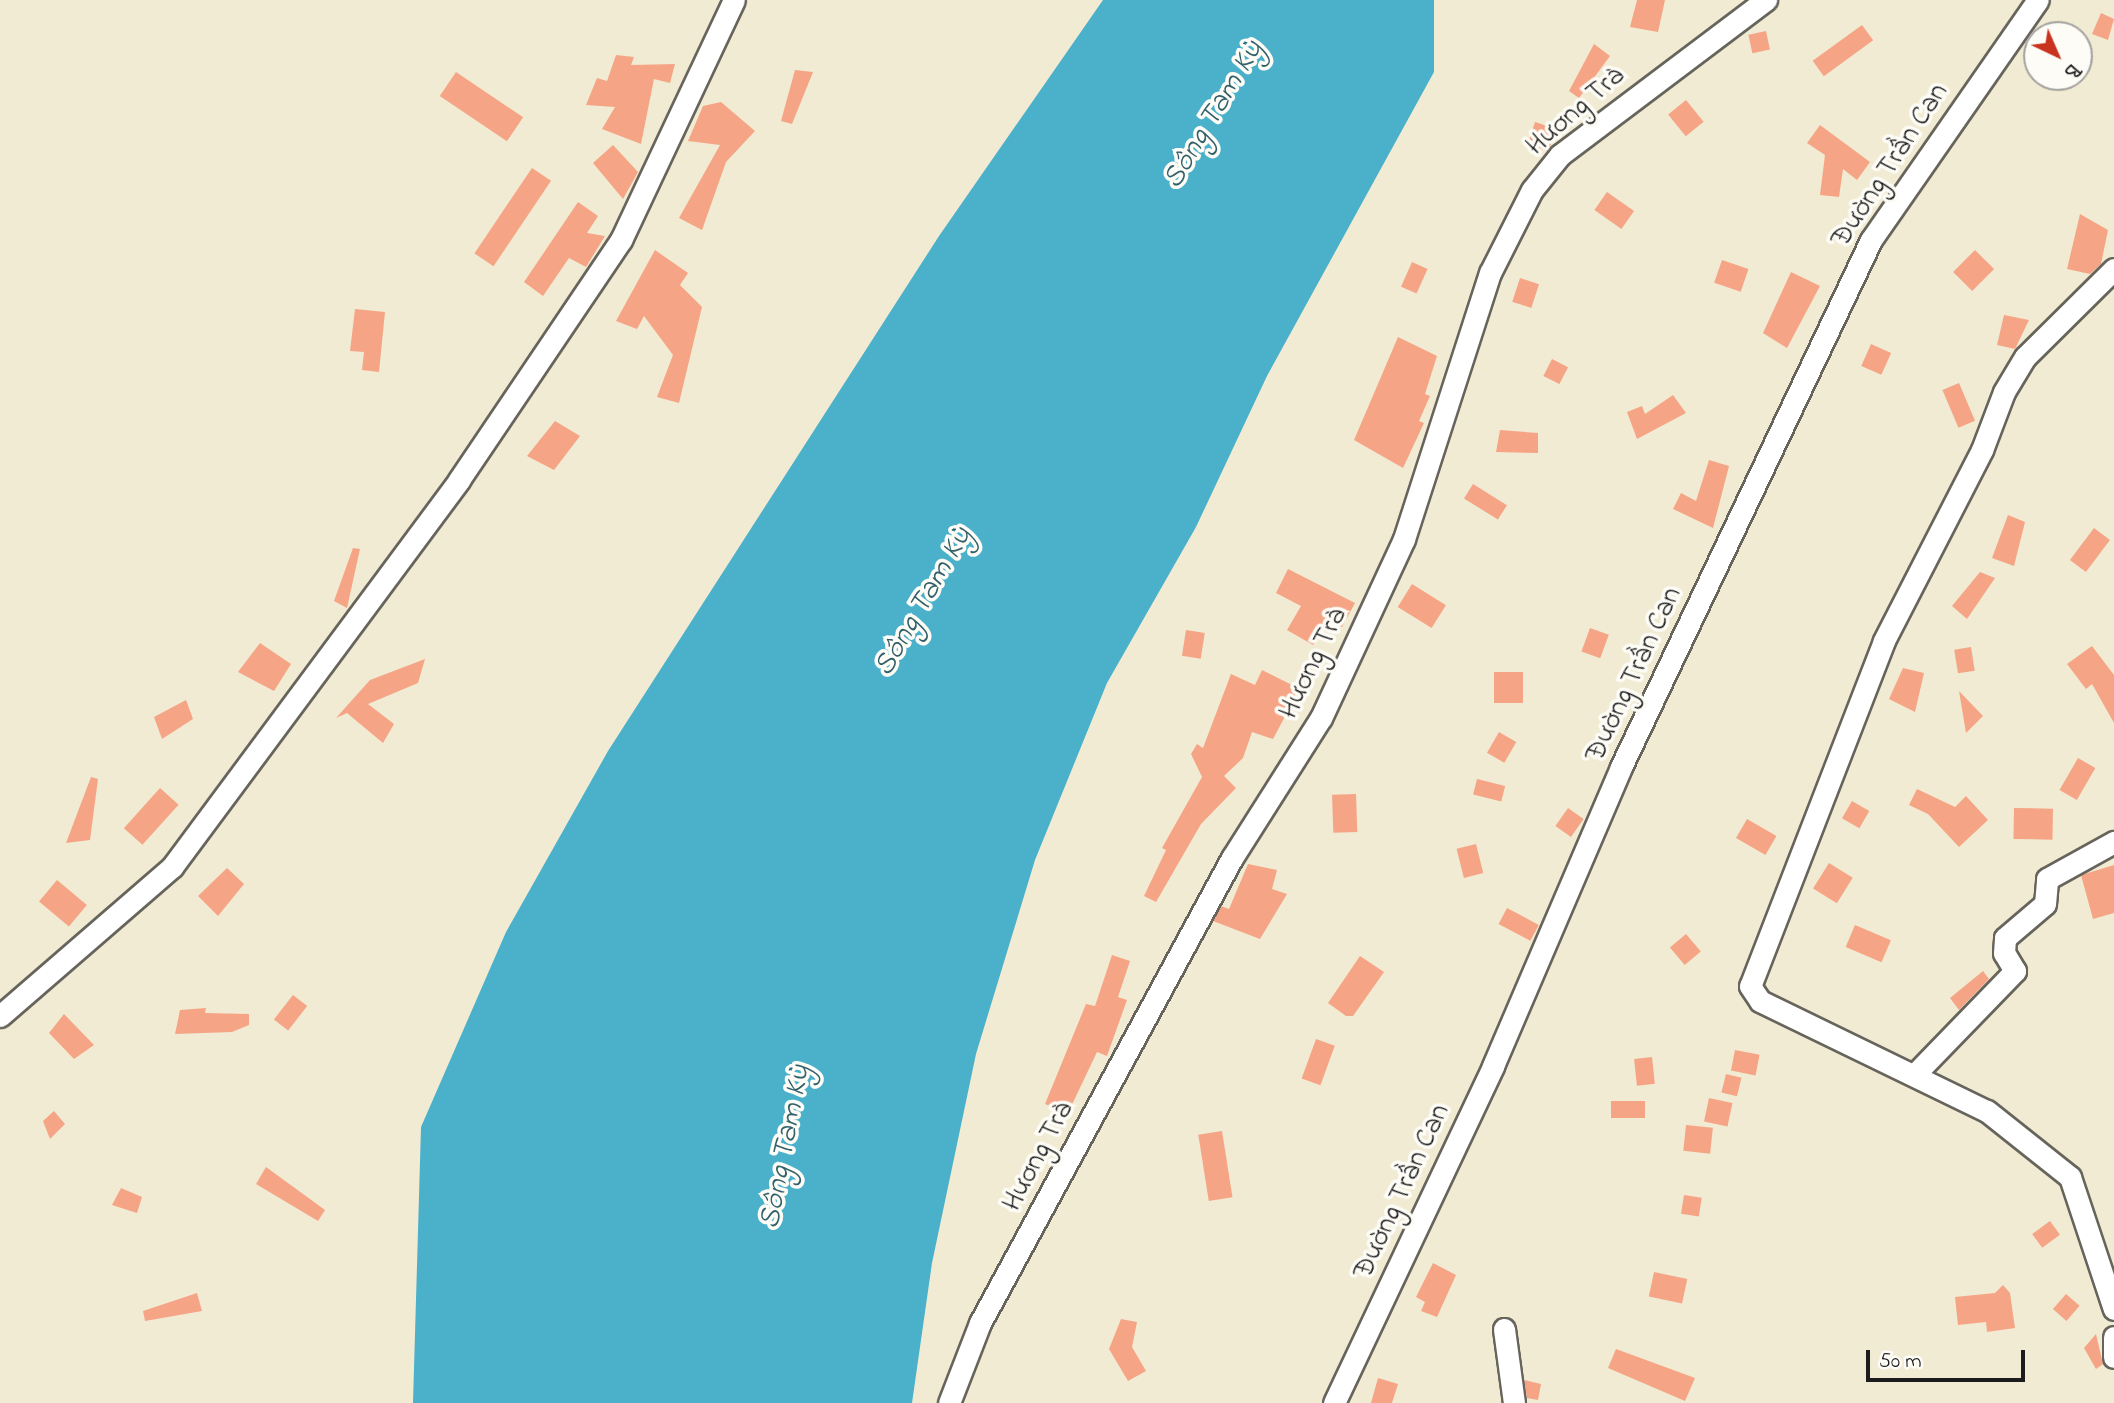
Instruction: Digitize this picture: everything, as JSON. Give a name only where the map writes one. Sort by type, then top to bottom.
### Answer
[{"type":"street","points":[[0,1016],[172,867],[459,480],[621,240],[734,0]]},
{"type":"street","name":"Hương Trà","points":[[949,1403],[980,1323],[1232,858],[1321,718],[1404,539],[1490,273],[1532,190],[1560,155],[1766,0]]},
{"type":"street","name":"Đường Trần Can","points":[[1334,1403],[1493,1066],[1621,767],[1871,240],[2038,0]]},
{"type":"street","points":[[2114,269],[2025,357],[2004,392],[1982,450],[1884,641],[1751,977],[1760,1001],[1917,1072],[1987,1111],[2070,1177],[2114,1309]]},
{"type":"street","points":[[1917,1072],[2015,971],[2004,953],[2005,938],[2045,904],[2047,879],[2114,842]]},
{"type":"street","points":[[1504,1329],[1514,1403]]},
{"type":"street","points":[[2114,1337],[2114,1357]]},
{"type":"water","name":"Sông Tam Kỳ","points":[[1103,0],[1434,0],[1434,72],[1267,376],[1196,527],[1107,683],[1035,860],[976,1054],[932,1263],[912,1403],[413,1403],[421,1127],[506,932],[608,751],[939,236]]},
{"type":"building","points":[[1637,0],[1665,0],[1658,32],[1630,27]]},
{"type":"building","points":[[2101,13],[2114,19],[2108,40],[2093,34]]},
{"type":"building","points":[[1862,25],[1873,40],[1824,76],[1813,61]]},
{"type":"building","points":[[1766,31],[1770,50],[1752,53],[1748,35]]},
{"type":"building","points":[[1594,44],[1610,56],[1579,98],[1569,91]]},
{"type":"building","points":[[616,55],[634,57],[631,65],[675,64],[670,83],[654,79],[641,144],[602,129],[615,107],[586,105],[597,78],[607,81]]},
{"type":"building","points":[[795,70],[813,72],[792,124],[781,121]]},
{"type":"building","points":[[456,72],[523,117],[507,141],[440,96]]},
{"type":"building","points":[[1686,100],[1704,122],[1686,136],[1668,114]]},
{"type":"building","points":[[721,102],[755,131],[726,162],[702,230],[679,218],[720,145],[688,141],[703,106]]},
{"type":"building","points":[[1535,122],[1556,129],[1549,152],[1528,145]]},
{"type":"building","points":[[1820,125],[1870,162],[1857,180],[1843,169],[1839,197],[1820,195],[1825,155],[1807,143]]},
{"type":"building","points":[[613,145],[638,172],[623,199],[593,163]]},
{"type":"building","points":[[532,168],[551,181],[493,266],[474,253]]},
{"type":"building","points":[[1607,192],[1634,211],[1621,229],[1594,210]]},
{"type":"building","points":[[578,202],[598,216],[587,233],[605,236],[586,267],[569,258],[543,296],[524,282]]},
{"type":"building","points":[[2080,214],[2108,230],[2101,264],[2090,274],[2067,269]]},
{"type":"building","points":[[655,250],[688,273],[680,285],[702,307],[679,403],[657,397],[673,355],[644,316],[637,329],[616,321]]},
{"type":"building","points":[[1975,250],[1994,269],[1972,291],[1953,272]]},
{"type":"building","points":[[1722,260],[1748,269],[1741,292],[1714,283]]},
{"type":"building","points":[[1412,262],[1428,269],[1417,294],[1401,287]]},
{"type":"building","points":[[1791,272],[1820,286],[1787,348],[1763,333]]},
{"type":"building","points":[[1520,278],[1539,284],[1531,308],[1512,302]]},
{"type":"building","points":[[355,309],[385,312],[379,372],[362,370],[364,352],[350,351]]},
{"type":"building","points":[[2004,315],[2029,320],[2015,349],[1997,345]]},
{"type":"building","points":[[1398,337],[1437,356],[1425,394],[1430,396],[1419,421],[1424,423],[1403,468],[1354,440]]},
{"type":"building","points":[[1871,344],[1891,353],[1881,375],[1861,366]]},
{"type":"building","points":[[1552,359],[1568,367],[1559,384],[1543,376]]},
{"type":"building","points":[[1959,383],[1975,421],[1958,428],[1942,390]]},
{"type":"building","points":[[1673,395],[1686,413],[1637,439],[1627,412],[1642,406],[1645,414]]},
{"type":"building","points":[[555,421],[580,436],[554,470],[527,456]]},
{"type":"building","points":[[1500,430],[1538,433],[1538,453],[1496,452]]},
{"type":"building","points":[[1709,460],[1729,466],[1713,528],[1673,509],[1681,493],[1696,501]]},
{"type":"building","points":[[1473,484],[1507,505],[1498,520],[1464,498]]},
{"type":"building","points":[[2008,515],[2025,522],[2014,566],[1992,558]]},
{"type":"building","points":[[2094,528],[2110,540],[2086,572],[2070,560]]},
{"type":"building","points":[[353,548],[360,549],[347,608],[334,601]]},
{"type":"building","points":[[1288,569],[1355,603],[1342,627],[1328,620],[1313,645],[1287,630],[1301,606],[1276,593]]},
{"type":"building","points":[[1980,572],[1995,578],[1967,619],[1952,606]]},
{"type":"building","points":[[1412,584],[1446,605],[1432,628],[1398,607]]},
{"type":"building","points":[[1590,628],[1609,635],[1600,658],[1581,651]]},
{"type":"building","points":[[1186,630],[1205,633],[1201,659],[1182,656]]},
{"type":"building","points":[[260,643],[291,664],[274,691],[238,672]]},
{"type":"building","points":[[2092,646],[2114,675],[2114,723],[2092,684],[2086,689],[2067,664]]},
{"type":"building","points":[[1971,647],[1975,671],[1958,673],[1954,650]]},
{"type":"building","points":[[425,659],[418,683],[368,704],[394,724],[383,743],[347,713],[336,718],[370,680]]},
{"type":"building","points":[[1903,668],[1924,673],[1915,712],[1889,699]]},
{"type":"building","points":[[1262,670],[1298,688],[1290,707],[1273,739],[1252,732],[1243,758],[1224,776],[1236,788],[1201,824],[1156,902],[1144,896],[1166,850],[1162,848],[1202,777],[1191,754],[1197,744],[1203,748],[1231,674],[1255,685]]},
{"type":"building","points":[[1494,672],[1523,672],[1523,703],[1494,703]]},
{"type":"building","points":[[1959,691],[1983,716],[1966,733]]},
{"type":"building","points":[[186,700],[193,719],[162,739],[154,717]]},
{"type":"building","points":[[1499,732],[1516,742],[1504,763],[1487,753]]},
{"type":"building","points":[[2078,758],[2095,768],[2077,800],[2060,790]]},
{"type":"building","points":[[91,777],[98,779],[90,840],[66,843]]},
{"type":"building","points":[[1477,779],[1505,786],[1501,802],[1473,795]]},
{"type":"building","points":[[160,788],[179,805],[142,845],[124,828]]},
{"type":"building","points":[[1917,789],[1955,807],[1966,796],[1988,820],[1959,847],[1928,814],[1909,805]]},
{"type":"building","points":[[1356,794],[1357,832],[1333,833],[1332,795]]},
{"type":"building","points":[[1852,801],[1869,811],[1859,828],[1842,818]]},
{"type":"building","points":[[1568,808],[1584,819],[1571,837],[1555,826]]},
{"type":"building","points":[[2014,808],[2053,809],[2052,840],[2013,839]]},
{"type":"building","points":[[1747,819],[1776,836],[1765,855],[1736,838]]},
{"type":"building","points":[[1476,844],[1483,873],[1464,878],[1457,849]]},
{"type":"building","points":[[1829,863],[1853,878],[1837,903],[1813,888]]},
{"type":"building","points":[[1248,864],[1277,870],[1272,889],[1287,894],[1260,939],[1213,921],[1221,906],[1229,909]]},
{"type":"building","points":[[2114,865],[2114,913],[2093,919],[2081,875]]},
{"type":"building","points":[[227,868],[244,884],[218,916],[198,896]]},
{"type":"building","points":[[57,880],[87,905],[69,927],[39,901]]},
{"type":"building","points":[[1507,908],[1539,925],[1530,941],[1499,924]]},
{"type":"building","points":[[1855,925],[1891,940],[1882,962],[1846,947]]},
{"type":"building","points":[[1686,934],[1701,952],[1685,965],[1670,947]]},
{"type":"building","points":[[1112,955],[1130,961],[1118,997],[1127,1000],[1107,1056],[1097,1052],[1068,1113],[1045,1104],[1086,1004],[1095,1006]]},
{"type":"building","points":[[1360,956],[1384,972],[1353,1016],[1346,1016],[1328,1003]]},
{"type":"building","points":[[1983,971],[1989,979],[1959,1010],[1950,998]]},
{"type":"building","points":[[293,995],[307,1006],[288,1031],[274,1019]]},
{"type":"building","points":[[206,1008],[205,1013],[249,1014],[249,1025],[232,1032],[175,1034],[180,1010]]},
{"type":"building","points":[[64,1014],[94,1045],[74,1059],[49,1033]]},
{"type":"building","points":[[1316,1039],[1335,1046],[1320,1085],[1302,1078]]},
{"type":"building","points":[[1735,1050],[1760,1055],[1756,1075],[1731,1071]]},
{"type":"building","points":[[1652,1057],[1655,1084],[1637,1086],[1634,1059]]},
{"type":"building","points":[[1726,1074],[1742,1078],[1737,1096],[1721,1092]]},
{"type":"building","points":[[1709,1098],[1732,1103],[1727,1126],[1704,1121]]},
{"type":"building","points":[[1611,1101],[1645,1101],[1645,1118],[1611,1118]]},
{"type":"building","points":[[54,1111],[65,1124],[50,1139],[43,1121]]},
{"type":"building","points":[[1686,1125],[1713,1128],[1710,1154],[1683,1151]]},
{"type":"building","points":[[1222,1131],[1232,1197],[1209,1201],[1198,1135]]},
{"type":"building","points":[[266,1167],[325,1210],[318,1221],[256,1184]]},
{"type":"building","points":[[121,1188],[142,1197],[137,1213],[112,1205]]},
{"type":"building","points":[[1684,1195],[1702,1198],[1699,1217],[1681,1214]]},
{"type":"building","points":[[2050,1221],[2060,1235],[2042,1248],[2032,1234]]},
{"type":"building","points":[[1433,1263],[1456,1275],[1437,1317],[1421,1311],[1425,1302],[1416,1297]]},
{"type":"building","points":[[1654,1272],[1687,1279],[1682,1304],[1649,1296]]},
{"type":"building","points":[[2003,1285],[2010,1293],[2015,1328],[1987,1332],[1986,1322],[1958,1325],[1955,1297],[1995,1293]]},
{"type":"building","points":[[197,1293],[202,1311],[145,1321],[143,1311]]},
{"type":"building","points":[[2066,1294],[2080,1306],[2066,1321],[2053,1309]]},
{"type":"building","points":[[1121,1319],[1137,1322],[1132,1347],[1146,1371],[1128,1381],[1109,1349]]},
{"type":"building","points":[[2096,1334],[2103,1364],[2096,1369],[2084,1348]]},
{"type":"building","points":[[1616,1349],[1695,1378],[1685,1401],[1608,1368]]},
{"type":"building","points":[[1378,1378],[1398,1384],[1392,1403],[1371,1403]]},
{"type":"building","points":[[1524,1380],[1541,1384],[1538,1400],[1527,1398]]}]
